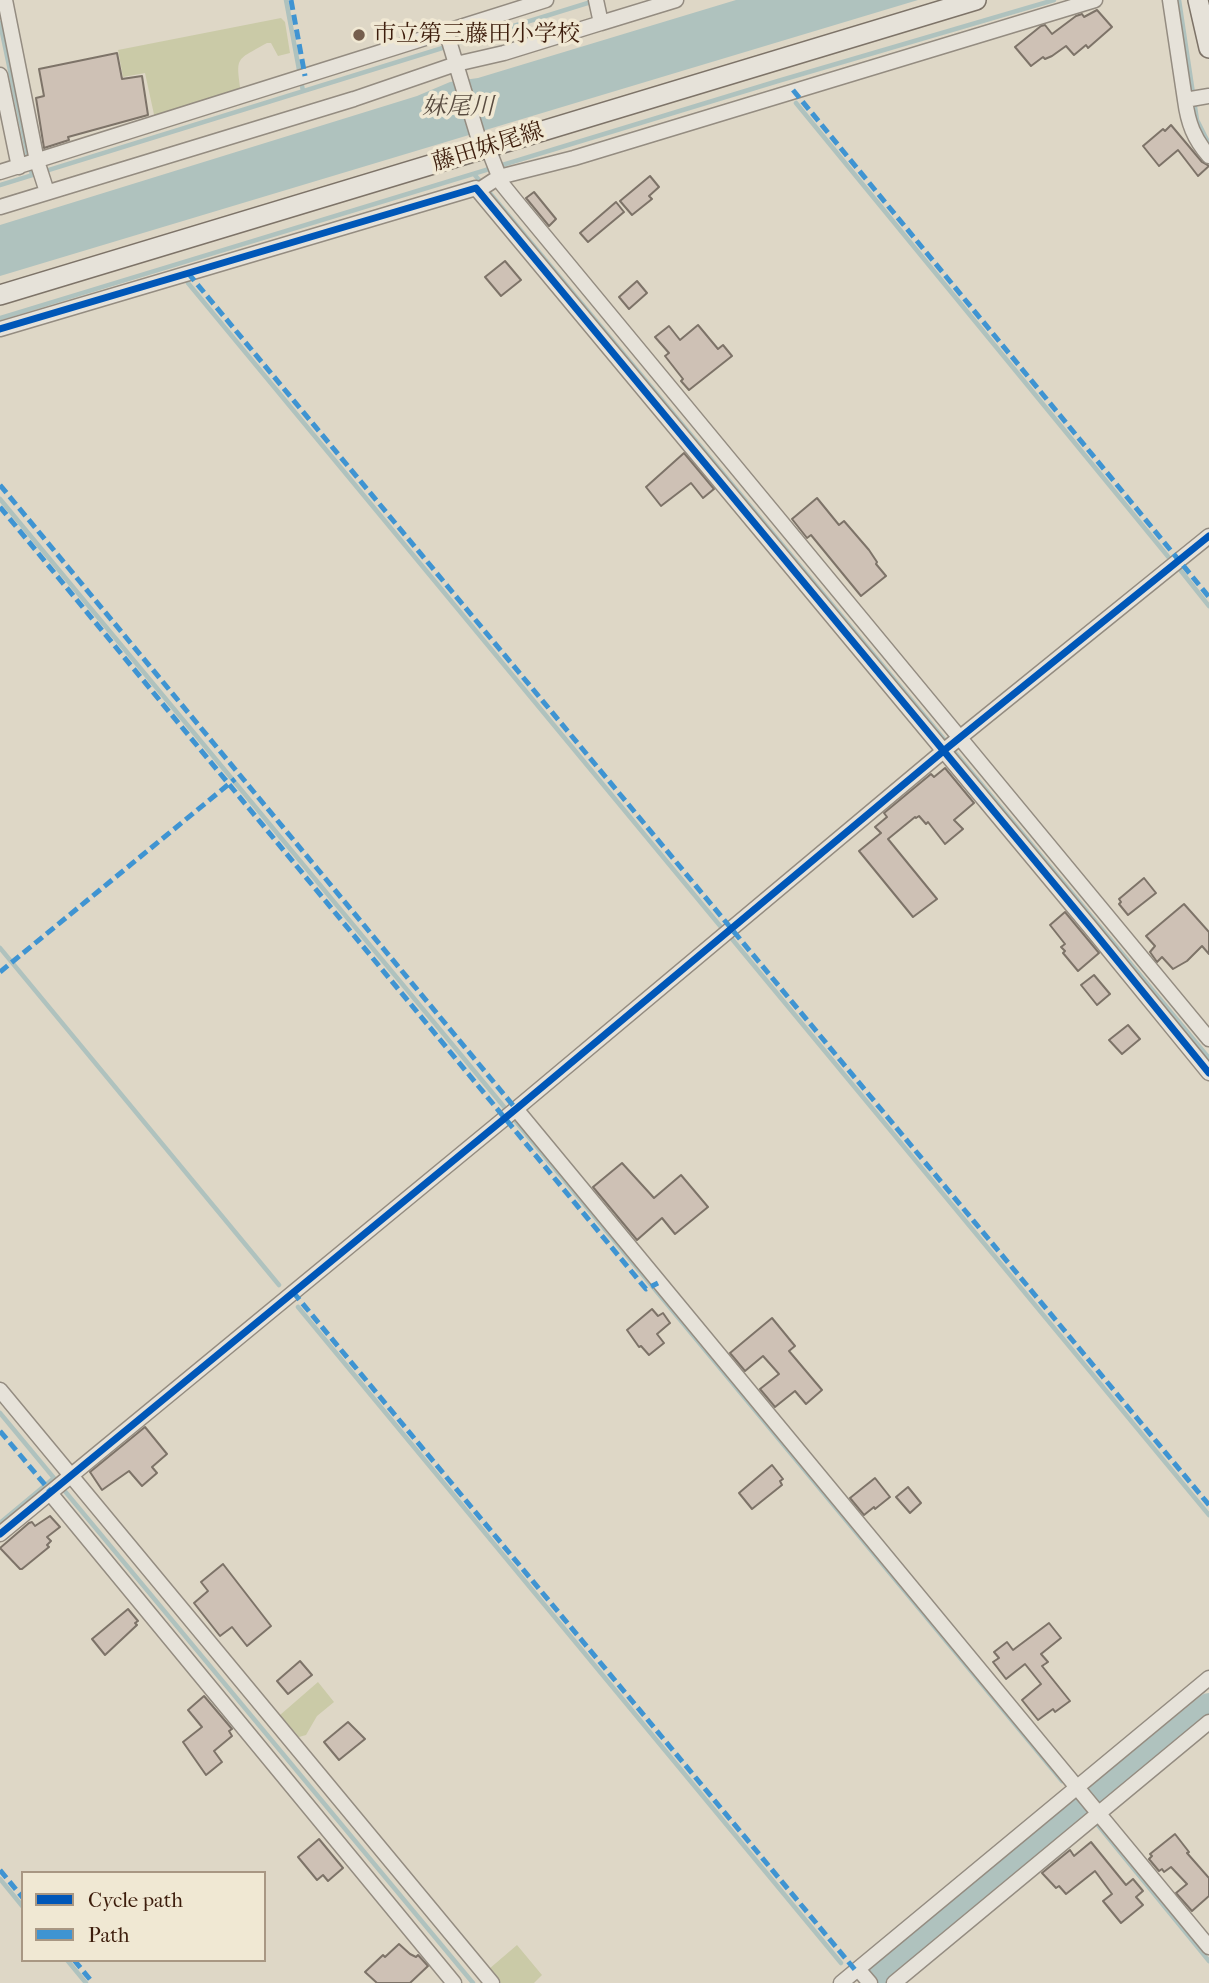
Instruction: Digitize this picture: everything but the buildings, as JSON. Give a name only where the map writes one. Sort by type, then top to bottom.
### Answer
[{"type":"main road","name":"藤田妹尾線","points":[[0,295],[488,168],[976,0]]},
{"type":"main road","points":[[1198,0],[1209,48]]},
{"type":"street","points":[[5,0],[7,69],[34,170]]},
{"type":"street","points":[[0,172],[34,170],[354,99],[452,51],[546,0]]},
{"type":"street","points":[[0,207],[34,170],[301,78],[452,51],[504,53],[676,0]]},
{"type":"street","points":[[0,329],[471,188],[488,168],[574,158],[1095,0]]},
{"type":"street","points":[[1170,0],[1196,98],[1188,122],[1197,142],[1209,156]]},
{"type":"street","points":[[597,3],[601,23]]},
{"type":"street","points":[[452,51],[488,168],[951,745],[1209,1040]]},
{"type":"street","points":[[488,168],[951,745],[1209,1073]]},
{"type":"street","points":[[0,1534],[516,1109],[951,745],[1209,536]]},
{"type":"street","points":[[516,1109],[1077,1787],[1093,1812],[1209,1947]]},
{"type":"street","points":[[0,1390],[60,1484],[454,1983]]},
{"type":"street","points":[[60,1484],[492,1983]]},
{"type":"street","points":[[841,1983],[865,1977],[1077,1787],[1209,1678]]},
{"type":"street","points":[[894,1983],[1093,1812],[1209,1722]]},
{"type":"green space","points":[[281,18],[285,22],[290,53],[278,56],[271,43],[267,43],[243,57],[238,72],[241,93],[155,119],[145,73],[123,77],[118,50]]},
{"type":"green space","points":[[318,1682],[334,1702],[317,1716],[306,1735],[299,1737],[280,1715]]},
{"type":"green space","points":[[517,1945],[542,1975],[534,1983],[501,1983],[489,1969]]},
{"type":"water","name":"妹尾川","points":[[736,0],[918,0],[0,276],[0,225],[417,96],[450,82],[478,78]]},
{"type":"waterway","points":[[286,0],[303,91]]},
{"type":"waterway","points":[[0,318],[778,81],[1054,0]]},
{"type":"waterway","points":[[1179,0],[1197,120],[1209,144]]},
{"type":"waterway","points":[[0,185],[594,1]]},
{"type":"waterway","points":[[0,23],[32,175]]},
{"type":"waterway","points":[[796,103],[1170,559]]},
{"type":"waterway","points":[[474,174],[1209,1058]]},
{"type":"waterway","points":[[188,283],[721,927]]},
{"type":"waterway","points":[[0,499],[505,1108]]},
{"type":"waterway","points":[[1181,571],[1209,606]]},
{"type":"waterway","points":[[732,939],[1209,1515]]},
{"type":"waterway","points":[[0,948],[279,1285]]},
{"type":"waterway","points":[[513,1118],[1062,1781]]},
{"type":"waterway","points":[[298,1307],[841,1963]]},
{"type":"waterway","points":[[0,1413],[473,1983]]},
{"type":"waterway","points":[[0,1523],[54,1478]]},
{"type":"waterway","points":[[874,1983],[1209,1707]]},
{"type":"waterway","points":[[1080,1803],[1209,1961]]},
{"type":"waterway","points":[[0,1879],[21,1905]]},
{"type":"waterway","points":[[69,1962],[86,1983]]},
{"type":"marked path","points":[[291,0],[305,76]]},
{"type":"marked path","points":[[793,90],[1209,597]]},
{"type":"marked path","points":[[188,273],[1209,1505]]},
{"type":"marked path","points":[[0,485],[516,1109]]},
{"type":"marked path","points":[[0,507],[646,1289],[658,1283]]},
{"type":"marked path","points":[[0,972],[235,779]]},
{"type":"marked path","points":[[293,1292],[856,1971]]},
{"type":"marked path","points":[[0,1431],[51,1492]]},
{"type":"marked path","points":[[0,1870],[21,1896]]},
{"type":"marked path","points":[[76,1962],[93,1983]]},
{"type":"cycle path","points":[[0,329],[476,188],[1209,1073]]},
{"type":"cycle path","points":[[0,1534],[516,1109],[947,748],[1209,536]]},
{"type":"place","name":"市立第三藤田小学校","points":[[359,35]]}]
